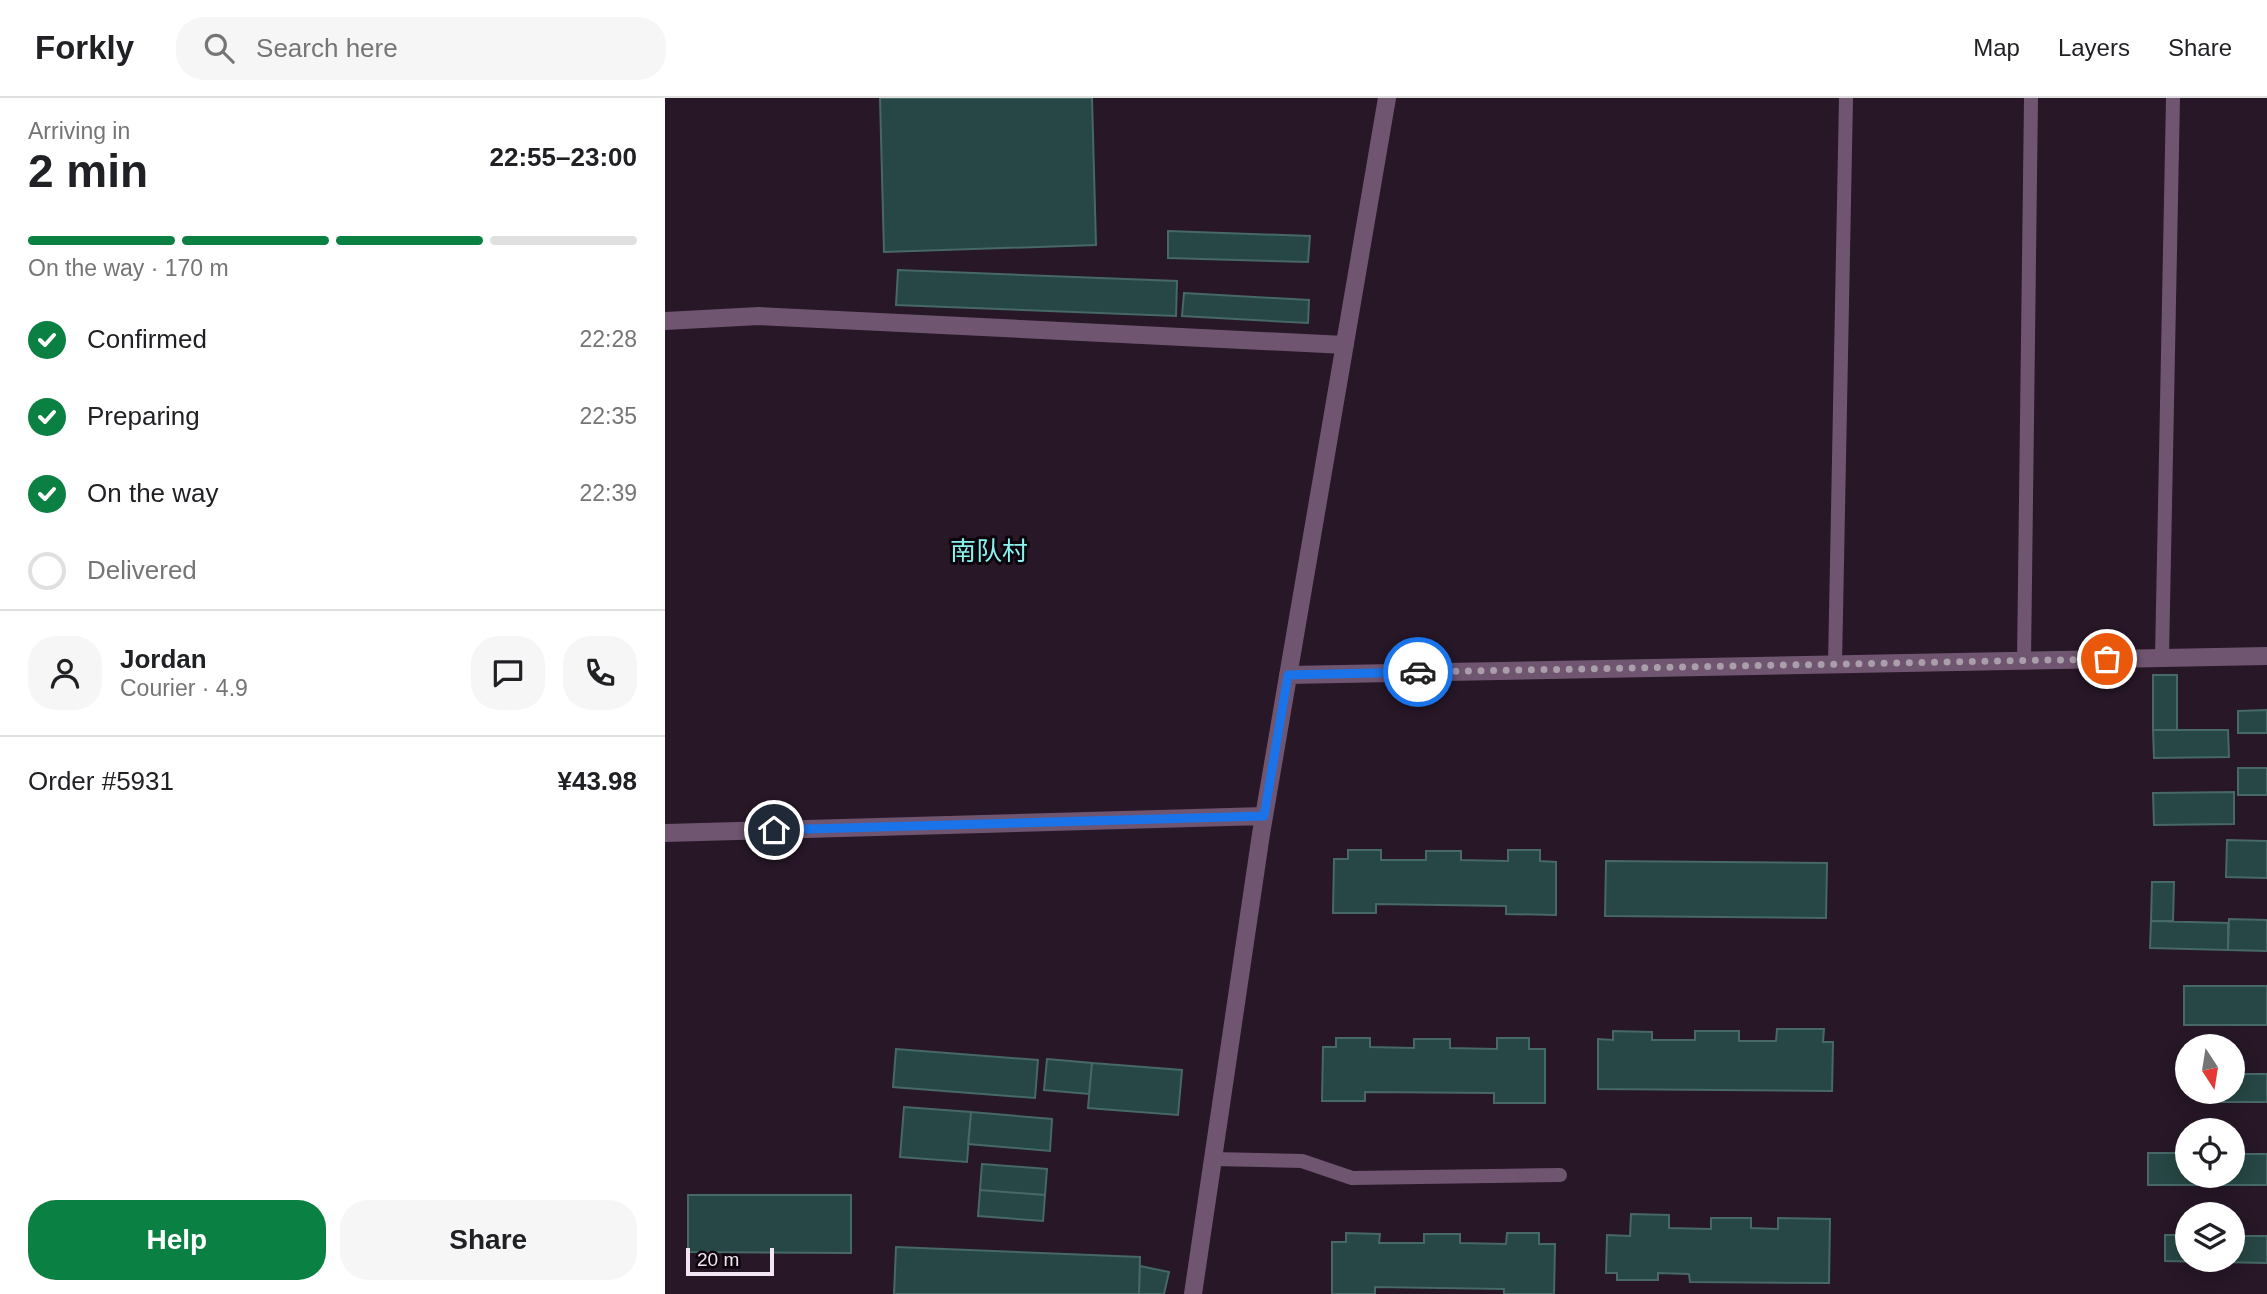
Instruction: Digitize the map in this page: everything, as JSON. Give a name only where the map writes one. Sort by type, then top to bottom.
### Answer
[{"type":"street","points":[[1193,1294],[1264,816],[1387,98]]},
{"type":"street","points":[[665,321],[759,316],[1345,345]]},
{"type":"street","points":[[1288,675],[2267,656]]},
{"type":"street","points":[[665,834],[1264,816]]},
{"type":"lane","points":[[1835,664],[1846,98]]},
{"type":"lane","points":[[2024,661],[2031,98]]},
{"type":"lane","points":[[2162,658],[2173,98]]},
{"type":"lane","points":[[1213,1159],[1301,1161],[1352,1178],[1560,1175]]},
{"type":"building","points":[[880,98],[1092,98],[1096,245],[884,252]]},
{"type":"building","points":[[1168,231],[1310,236],[1308,262],[1168,258]]},
{"type":"building","points":[[898,270],[1177,281],[1176,316],[896,305]]},
{"type":"building","points":[[1184,293],[1309,300],[1308,323],[1182,316]]},
{"type":"building","points":[[2153,675],[2177,675],[2177,730],[2153,730]]},
{"type":"building","points":[[2267,710],[2267,733],[2238,733],[2238,711]]},
{"type":"building","points":[[2153,730],[2228,730],[2229,757],[2154,758]]},
{"type":"building","points":[[2238,768],[2267,768],[2267,795],[2238,795]]},
{"type":"building","points":[[2234,792],[2234,824],[2154,825],[2153,793]]},
{"type":"building","points":[[2227,840],[2267,841],[2267,878],[2226,877]]},
{"type":"building","points":[[1348,850],[1381,850],[1381,860],[1426,860],[1426,851],[1461,851],[1461,860],[1508,861],[1508,850],[1540,850],[1540,861],[1556,862],[1556,915],[1506,914],[1506,906],[1376,904],[1376,913],[1333,913],[1334,859],[1348,859]]},
{"type":"building","points":[[1606,861],[1827,863],[1826,918],[1605,916]]},
{"type":"building","points":[[2152,882],[2174,882],[2173,921],[2151,921]]},
{"type":"building","points":[[2229,919],[2267,920],[2267,951],[2228,950]]},
{"type":"building","points":[[2151,921],[2228,923],[2228,950],[2150,948]]},
{"type":"building","points":[[2184,986],[2267,986],[2267,1025],[2184,1025]]},
{"type":"building","points":[[1777,1029],[1824,1029],[1823,1042],[1833,1042],[1832,1091],[1598,1089],[1598,1039],[1613,1040],[1613,1031],[1652,1032],[1652,1040],[1695,1040],[1695,1031],[1739,1031],[1739,1041],[1776,1041]]},
{"type":"building","points":[[1336,1038],[1370,1038],[1370,1047],[1414,1048],[1414,1039],[1450,1039],[1450,1048],[1497,1049],[1497,1038],[1529,1038],[1529,1049],[1545,1049],[1545,1103],[1494,1103],[1494,1093],[1365,1092],[1365,1101],[1322,1101],[1323,1047],[1336,1047]]},
{"type":"building","points":[[896,1049],[1038,1060],[1035,1098],[893,1087]]},
{"type":"building","points":[[1047,1059],[1092,1063],[1089,1094],[1044,1090]]},
{"type":"building","points":[[1092,1063],[1182,1070],[1178,1115],[1088,1108]]},
{"type":"building","points":[[2245,1074],[2267,1074],[2267,1102],[2245,1102]]},
{"type":"building","points":[[904,1107],[971,1112],[967,1162],[900,1157]]},
{"type":"building","points":[[971,1112],[1052,1119],[1050,1151],[968,1144]]},
{"type":"building","points":[[2148,1153],[2175,1153],[2175,1185],[2148,1185]]},
{"type":"building","points":[[2245,1154],[2267,1154],[2267,1185],[2245,1185]]},
{"type":"building","points":[[982,1164],[1047,1169],[1045,1195],[980,1190]]},
{"type":"building","points":[[980,1190],[1045,1195],[1043,1221],[978,1216]]},
{"type":"building","points":[[688,1195],[851,1195],[851,1253],[688,1252]]},
{"type":"building","points":[[1631,1214],[1669,1215],[1669,1228],[1711,1229],[1711,1218],[1751,1218],[1751,1228],[1778,1229],[1778,1218],[1830,1219],[1829,1283],[1690,1282],[1689,1274],[1658,1273],[1658,1280],[1617,1280],[1617,1273],[1606,1273],[1607,1235],[1630,1236]]},
{"type":"building","points":[[1346,1233],[1380,1234],[1379,1243],[1424,1243],[1424,1234],[1460,1234],[1460,1243],[1506,1244],[1507,1233],[1539,1233],[1539,1244],[1555,1244],[1554,1294],[1504,1294],[1504,1289],[1375,1287],[1375,1294],[1332,1294],[1332,1242],[1346,1242]]},
{"type":"building","points":[[2165,1235],[2175,1235],[2175,1261],[2165,1261]]},
{"type":"building","points":[[2245,1236],[2267,1236],[2267,1263],[2245,1263]]},
{"type":"building","points":[[896,1247],[1140,1257],[1139,1294],[894,1294]]},
{"type":"building","points":[[1140,1266],[1169,1272],[1164,1294],[1139,1294]]},
{"type":"way so far","points":[[1418,672],[2107,659]]},
{"type":"district","name":"南队村","points":[[989,551]]},
{"type":"route","points":[[774,830],[1264,816],[1288,675],[1418,672]]}]
